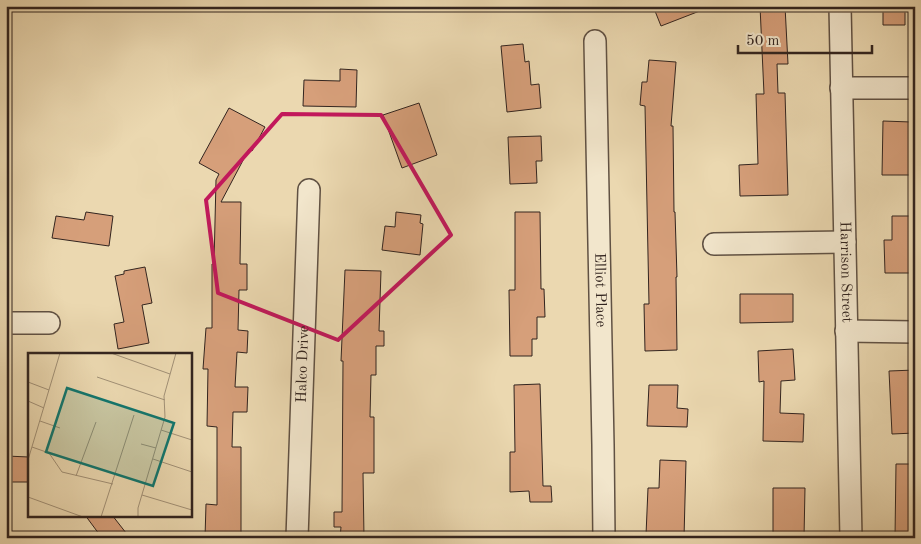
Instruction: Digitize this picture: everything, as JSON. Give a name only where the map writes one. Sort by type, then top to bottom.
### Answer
[{"type":"street","name":"Harrison Street","points":[[840,6],[850,538]]},
{"type":"street","name":"Elliot Place","points":[[595,41],[604,538]]},
{"type":"street","points":[[841,88],[915,88]]},
{"type":"street","name":"Halco Drive","points":[[297,538],[309,190]]},
{"type":"street","points":[[714,244],[844,242]]},
{"type":"street","points":[[6,323],[49,323]]},
{"type":"street","points":[[846,331],[915,332]]},
{"type":"highlighted area","points":[[282,114],[381,115],[451,235],[338,340],[218,293],[206,200]]},
{"type":"building","points":[[653,6],[710,6],[710,7],[661,26]]},
{"type":"building","points":[[760,6],[785,6],[788,64],[777,64],[778,93],[785,93],[788,195],[740,196],[739,165],[758,164],[756,94],[764,94]]},
{"type":"building","points":[[883,6],[905,6],[905,25],[883,25]]},
{"type":"building","points":[[523,44],[525,62],[529,61],[531,85],[539,84],[541,108],[507,112],[501,46]]},
{"type":"building","points":[[649,60],[676,62],[671,126],[673,126],[677,350],[645,351],[644,304],[649,304],[645,106],[640,105],[642,82],[647,82]]},
{"type":"building","points":[[340,69],[357,70],[356,107],[303,106],[304,80],[340,81]]},
{"type":"building","points":[[419,103],[437,155],[402,168],[383,115]]},
{"type":"building","points":[[229,108],[265,127],[252,151],[249,149],[221,202],[241,202],[240,264],[247,264],[247,290],[239,290],[238,330],[248,331],[247,353],[237,352],[235,387],[248,387],[247,412],[233,412],[232,447],[241,447],[241,538],[205,538],[206,504],[217,505],[217,427],[207,426],[208,369],[203,369],[206,328],[212,328],[212,264],[214,264],[216,180],[219,174],[199,163]]},
{"type":"building","points":[[883,121],[911,122],[910,175],[882,175]]},
{"type":"building","points":[[541,136],[542,161],[536,161],[537,183],[510,184],[508,137]]},
{"type":"building","points":[[86,212],[113,216],[109,246],[52,238],[56,216],[84,220]]},
{"type":"building","points":[[396,212],[421,215],[420,223],[423,224],[420,255],[382,250],[385,226],[395,227]]},
{"type":"building","points":[[515,212],[540,212],[541,289],[544,289],[545,317],[537,317],[537,339],[532,339],[532,356],[510,356],[509,290],[515,290]]},
{"type":"building","points":[[892,216],[911,216],[913,273],[885,273],[884,240],[892,240]]},
{"type":"building","points":[[145,267],[152,303],[142,305],[149,343],[118,349],[114,324],[124,322],[115,276],[124,274],[124,271]]},
{"type":"building","points":[[345,270],[381,271],[379,331],[384,331],[384,346],[376,346],[376,375],[371,375],[370,417],[374,417],[374,473],[363,473],[364,538],[340,538],[341,527],[334,527],[334,512],[342,512],[343,361],[341,361]]},
{"type":"building","points":[[740,294],[793,294],[793,322],[740,323]]},
{"type":"building","points":[[793,349],[795,380],[781,381],[780,413],[804,414],[803,442],[763,441],[764,381],[759,382],[758,351]]},
{"type":"building","points":[[915,370],[915,433],[892,434],[889,371]]},
{"type":"building","points":[[540,384],[543,486],[551,486],[552,502],[530,502],[529,491],[510,492],[510,452],[515,452],[514,385]]},
{"type":"building","points":[[649,385],[678,385],[677,408],[688,409],[687,427],[647,426]]},
{"type":"building","points":[[6,456],[28,457],[28,482],[6,482]]},
{"type":"building","points":[[660,460],[686,461],[684,538],[661,538],[661,535],[646,535],[648,488],[659,488]]},
{"type":"building","points":[[896,464],[915,464],[915,538],[895,538]]},
{"type":"building","points":[[773,488],[805,488],[804,538],[773,538]]},
{"type":"building","points":[[86,516],[113,516],[130,538],[102,538]]}]
